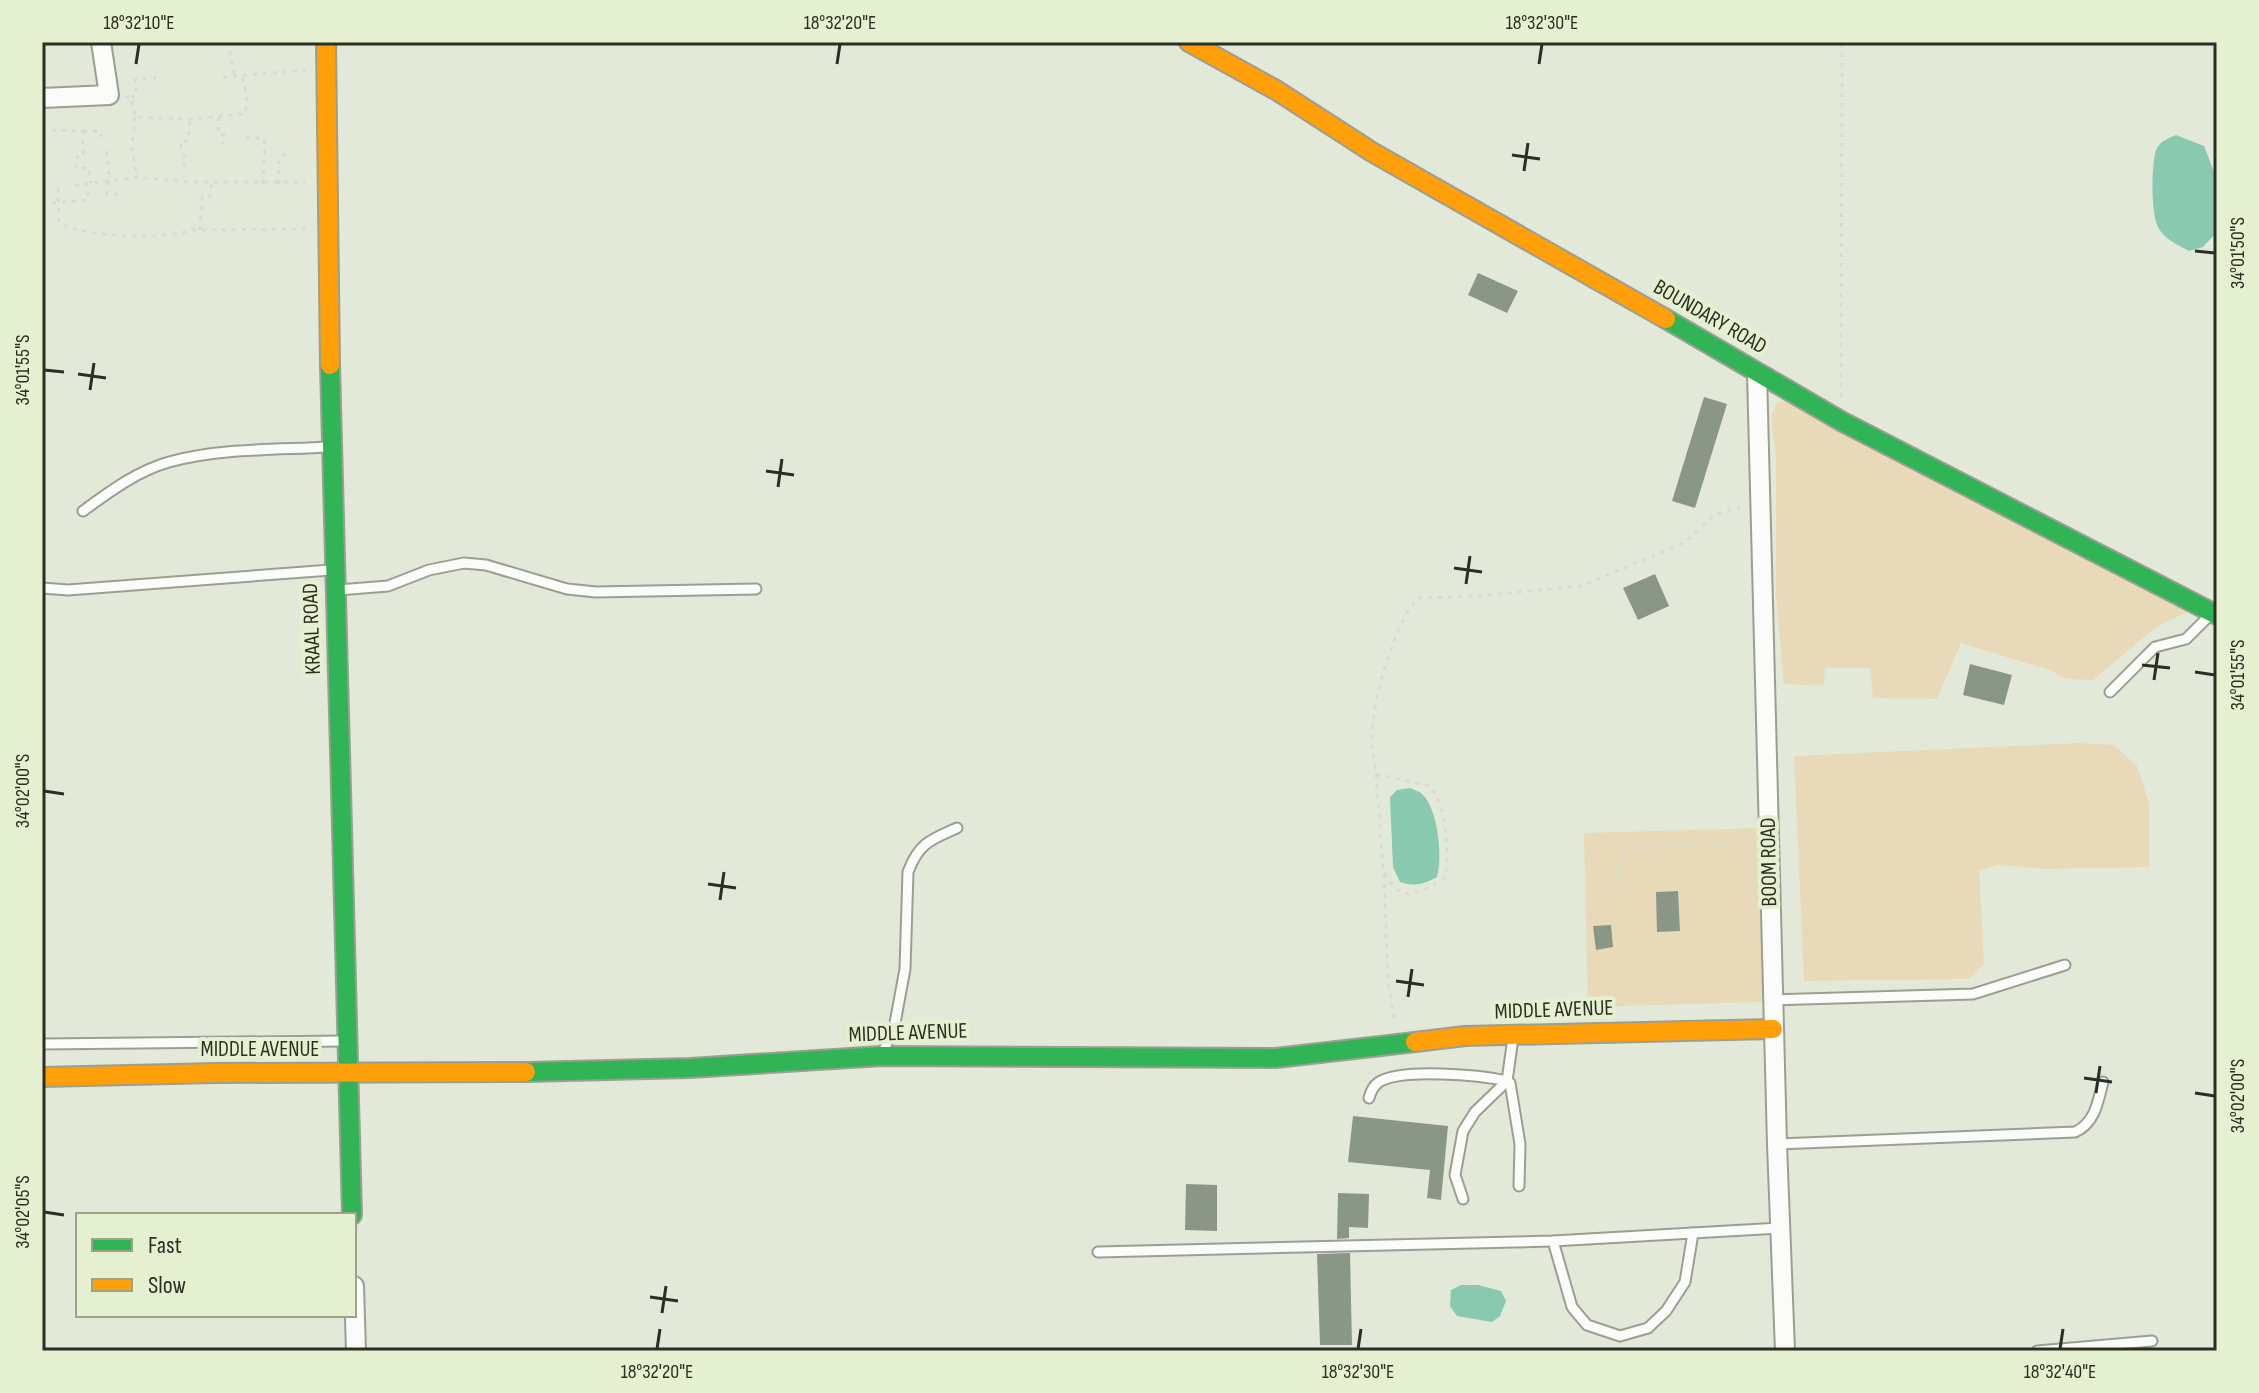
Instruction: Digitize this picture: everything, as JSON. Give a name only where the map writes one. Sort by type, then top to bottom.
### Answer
[{"type":"street","points":[[42,98],[109,95],[101,42]]},
{"type":"street","name":"KRAAL ROAD","points":[[326,42],[331,447],[352,1213]]},
{"type":"street","name":"BOUNDARY ROAD","points":[[1189,42],[1276,90],[1372,152],[1527,238],[1841,421],[2215,614]]},
{"type":"street","name":"BOOM ROAD","points":[[1757,373],[1773,1029],[1785,1351]]},
{"type":"street","name":"MIDDLE AVENUE","points":[[42,1077],[690,1068],[882,1056],[1276,1058],[1465,1036],[1773,1029]]},
{"type":"street","points":[[355,1317],[356,1351]]},
{"type":"lane","points":[[83,511],[141,473],[169,462],[249,451],[331,447]]},
{"type":"lane","points":[[335,590],[388,586],[429,570],[464,563],[486,565],[567,589],[596,592],[756,589]]},
{"type":"lane","points":[[42,588],[68,590],[334,569]]},
{"type":"lane","points":[[2110,692],[2155,647],[2186,639],[2215,614]]},
{"type":"lane","points":[[882,1056],[901,999],[907,936],[908,872],[913,857],[926,842],[957,828]]},
{"type":"lane","points":[[1773,1000],[1973,994],[2065,965]]},
{"type":"lane","points":[[1463,1199],[1455,1175],[1463,1131],[1475,1112],[1507,1081],[1514,1034]]},
{"type":"lane","points":[[42,1044],[347,1041]]},
{"type":"lane","points":[[1369,1098],[1378,1082],[1399,1076],[1448,1075],[1507,1081],[1510,1083],[1520,1144],[1519,1186]]},
{"type":"lane","points":[[1777,1144],[2075,1132],[2084,1128],[2090,1120],[2103,1082]]},
{"type":"lane","points":[[1098,1252],[1553,1241],[1780,1228]]},
{"type":"lane","points":[[1553,1241],[1572,1307],[1587,1325],[1620,1336],[1648,1328],[1666,1311],[1685,1282],[1693,1233]]},
{"type":"lane","points":[[2037,1351],[2152,1341]]},
{"type":"path","points":[[226,42],[234,76]]},
{"type":"path","points":[[1841,421],[1842,42]]},
{"type":"path","points":[[223,77],[326,69]]},
{"type":"path","points":[[109,95],[137,96],[135,80],[155,78],[154,71]]},
{"type":"path","points":[[135,117],[190,119],[245,114],[247,100],[242,75]]},
{"type":"path","points":[[131,97],[135,117],[132,149],[137,177]]},
{"type":"path","points":[[219,117],[218,134],[224,135],[223,144]]},
{"type":"path","points":[[184,167],[181,141],[188,141],[190,119]]},
{"type":"path","points":[[42,130],[100,131],[101,137]]},
{"type":"path","points":[[42,204],[88,200],[89,168],[76,169],[78,153],[83,153],[83,131]]},
{"type":"path","points":[[246,137],[265,139],[263,184]]},
{"type":"path","points":[[107,151],[107,194],[119,194],[118,199]]},
{"type":"path","points":[[279,184],[278,163],[283,160],[284,151]]},
{"type":"path","points":[[75,185],[137,177],[263,184],[329,182]]},
{"type":"path","points":[[200,230],[202,196],[210,196],[212,182]]},
{"type":"path","points":[[58,188],[59,223],[91,234],[330,228]]},
{"type":"path","points":[[1397,1045],[1388,982],[1372,737],[1384,671],[1406,610],[1418,598],[1582,586],[1685,542],[1714,515],[1760,504]]},
{"type":"path","points":[[1376,774],[1430,786],[1439,799],[1446,829],[1446,877],[1428,888],[1409,894],[1395,889],[1383,871]]},
{"type":"path","points":[[1614,890],[1625,848],[1769,842]]},
{"type":"shaded area","points":[[2176,135],[2204,146],[2216,177],[2216,233],[2203,247],[2189,251],[2164,235],[2158,227],[2154,211],[2156,150],[2162,142]]},
{"type":"shaded area","points":[[1788,401],[2187,612],[2156,627],[2093,680],[2067,679],[2049,670],[1961,643],[1937,699],[1873,698],[1870,668],[1825,668],[1824,686],[1784,684],[1776,596],[1776,460],[1771,415],[1778,402]]},
{"type":"shaded area","points":[[2080,743],[2114,745],[2137,766],[2149,803],[2149,867],[2046,869],[1999,865],[1979,870],[1984,964],[1969,979],[1804,981],[1794,756]]},
{"type":"shaded area","points":[[1410,788],[1421,793],[1432,810],[1439,846],[1439,869],[1437,877],[1424,883],[1405,884],[1400,882],[1393,867],[1390,797],[1397,790]]},
{"type":"shaded area","points":[[1760,828],[1763,1002],[1588,1007],[1584,833]]},
{"type":"shaded area","points":[[1461,1285],[1478,1285],[1501,1291],[1506,1301],[1500,1316],[1492,1322],[1457,1316],[1450,1306],[1451,1290]]},
{"type":"building","points":[[1478,273],[1518,291],[1507,313],[1468,295]]},
{"type":"building","points":[[1704,397],[1727,404],[1695,508],[1672,501]]},
{"type":"building","points":[[1655,574],[1669,606],[1638,620],[1623,588]]},
{"type":"building","points":[[1970,664],[2012,675],[2004,705],[1963,695]]},
{"type":"building","points":[[1678,891],[1680,931],[1657,932],[1656,892]]},
{"type":"building","points":[[1611,925],[1613,947],[1596,950],[1593,926]]},
{"type":"building","points":[[1353,1116],[1448,1126],[1441,1200],[1427,1198],[1430,1170],[1348,1162]]},
{"type":"building","points":[[1186,1184],[1217,1185],[1217,1231],[1185,1230]]},
{"type":"building","points":[[1338,1193],[1369,1194],[1368,1228],[1349,1227],[1349,1238],[1337,1239]]},
{"type":"building","points":[[1350,1253],[1352,1345],[1320,1345],[1317,1254]]},
{"type":"traffic: fast","points":[[1666,319],[1841,421],[2217,615]]},
{"type":"traffic: fast","points":[[330,365],[352,1213]]},
{"type":"traffic: fast","points":[[526,1072],[690,1068],[882,1056],[1276,1058],[1415,1042]]},
{"type":"traffic: slow","points":[[326,42],[330,365]]},
{"type":"traffic: slow","points":[[1189,42],[1276,90],[1372,152],[1666,319]]},
{"type":"traffic: slow","points":[[1415,1042],[1465,1036],[1773,1029]]},
{"type":"traffic: slow","points":[[42,1077],[526,1072]]}]
